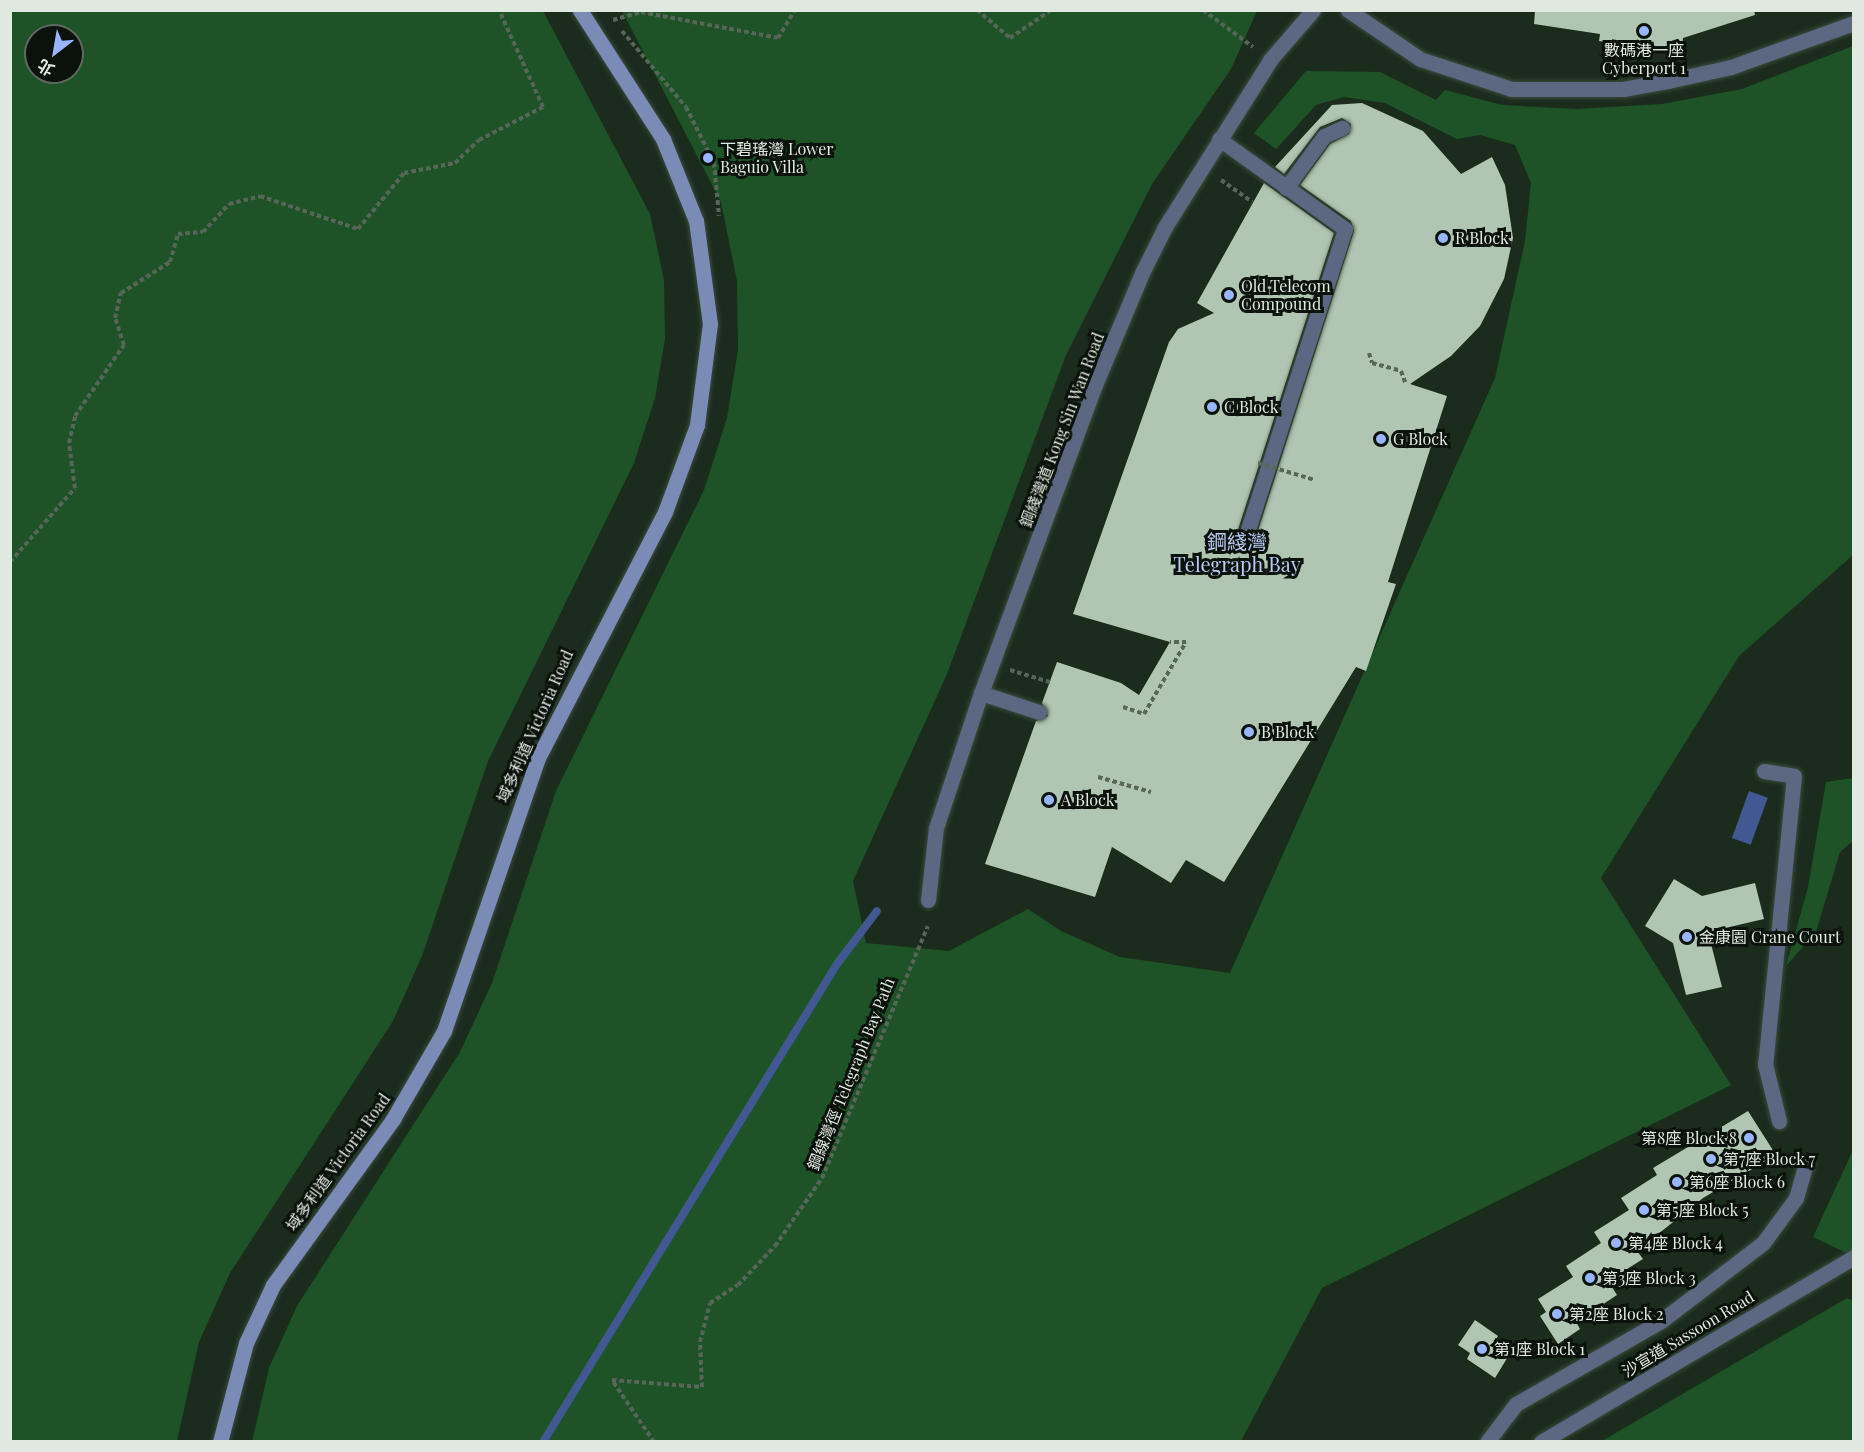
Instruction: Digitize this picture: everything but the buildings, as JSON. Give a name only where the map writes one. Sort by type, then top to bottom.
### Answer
[{"type":"main road","name":"域多利道 Victoria Road","points":[[220,1442],[246,1342],[273,1285],[393,1119],[444,1031],[529,778],[575,677],[665,512],[697,425],[710,324],[696,221],[663,139],[580,10]]},
{"type":"street","name":"鋼綫灣道 Kong Sin Wan Road","points":[[928,900],[936,828],[981,693],[1095,385],[1143,271],[1219,139],[1270,60],[1313,10]]},
{"type":"street","points":[[1348,10],[1420,59],[1522,89],[1623,89],[1668,81],[1731,67],[1854,23]]},
{"type":"street","points":[[1286,188],[1324,136],[1342,128]]},
{"type":"street","points":[[1219,139],[1345,229],[1244,542]]},
{"type":"street","points":[[981,693],[1039,712]]},
{"type":"street","points":[[1764,771],[1794,776],[1765,1064],[1779,1121]]},
{"type":"street","points":[[1487,1442],[1516,1404],[1661,1321],[1763,1243],[1796,1198],[1806,1162]]},
{"type":"street","name":"沙宣道 Sassoon Road","points":[[1541,1442],[1854,1257]]},
{"type":"path","points":[[10,562],[75,488],[69,444],[75,416],[124,345],[115,318],[121,293],[170,262],[178,234],[203,232],[229,204],[260,196],[358,229],[404,173],[455,163],[479,140],[543,107],[499,10]]},
{"type":"path","points":[[613,20],[641,12],[778,38],[795,10]]},
{"type":"path","points":[[977,10],[1010,38],[1051,10]]},
{"type":"path","points":[[1203,10],[1258,51]]},
{"type":"path","points":[[1215,176],[1252,202]]},
{"type":"path","points":[[1369,353],[1372,363],[1401,371],[1405,382]]},
{"type":"path","points":[[1258,463],[1315,480]]},
{"type":"path","points":[[1123,707],[1144,714],[1186,642],[1170,642]]},
{"type":"path","points":[[1005,669],[1050,682]]},
{"type":"path","points":[[1098,777],[1151,792]]},
{"type":"path","name":"鋼線灣徑 Telegraph Bay Path","points":[[654,1442],[612,1380],[702,1387],[700,1342],[710,1304],[738,1285],[775,1246],[822,1178],[928,926]]},
{"type":"green space","points":[[10,11],[543,11],[650,214],[664,280],[665,339],[655,398],[634,463],[488,761],[422,956],[393,1021],[230,1273],[199,1342],[177,1441],[11,1441]]},
{"type":"green space","points":[[622,11],[1257,11],[1231,69],[1152,184],[1066,355],[947,674],[853,881],[866,943],[949,951],[1028,909],[1061,931],[1120,957],[1230,973],[1495,378],[1525,241],[1531,183],[1515,145],[1480,135],[1457,139],[1385,103],[1344,97],[1316,105],[1276,149],[1254,133],[1306,71],[1380,72],[1436,100],[1445,90],[1502,105],[1577,109],[1662,104],[1742,89],[1853,46],[1853,555],[1739,656],[1601,878],[1731,1085],[1322,1288],[1241,1441],[252,1442],[269,1368],[297,1306],[460,1052],[492,983],[556,791],[704,490],[727,418],[738,350],[737,281],[721,202]]},
{"type":"green space","points":[[1853,778],[1853,841],[1840,852],[1816,932],[1786,966],[1808,887],[1826,782]]},
{"type":"green space","points":[[1853,1150],[1853,1256],[1813,1237]]},
{"type":"green space","points":[[1847,1298],[1854,1301],[1853,1441],[1602,1441]]},
{"type":"water","points":[[1749,791],[1768,798],[1751,845],[1732,838]]},
{"type":"waterway","points":[[543,1442],[837,964],[877,911]]},
{"type":"place","name":"數碼港一座 Cyberport 1","points":[[1644,31]]},
{"type":"place","name":"下碧瑤灣 Lower Baguio Villa","points":[[708,158]]},
{"type":"place","name":"R Block","points":[[1443,238]]},
{"type":"place","name":"Old Telecom Compound","points":[[1229,295]]},
{"type":"place","name":"C Block","points":[[1212,407]]},
{"type":"place","name":"G Block","points":[[1381,439]]},
{"type":"place","name":"B Block","points":[[1249,732]]},
{"type":"place","name":"A Block","points":[[1049,800]]},
{"type":"place","name":"金康園 Crane Court","points":[[1687,937]]},
{"type":"place","name":"第8座 Block 8","points":[[1749,1138]]},
{"type":"place","name":"第7座 Block 7","points":[[1711,1159]]},
{"type":"place","name":"第6座 Block 6","points":[[1677,1182]]},
{"type":"place","name":"第5座 Block 5","points":[[1644,1210]]},
{"type":"place","name":"第4座 Block 4","points":[[1616,1243]]},
{"type":"place","name":"第3座 Block 3","points":[[1590,1278]]},
{"type":"place","name":"第2座 Block 2","points":[[1557,1314]]},
{"type":"place","name":"第1座 Block 1","points":[[1482,1349]]},
{"type":"district","name":"鋼綫灣 Telegraph Bay","points":[[1237,552]]}]
